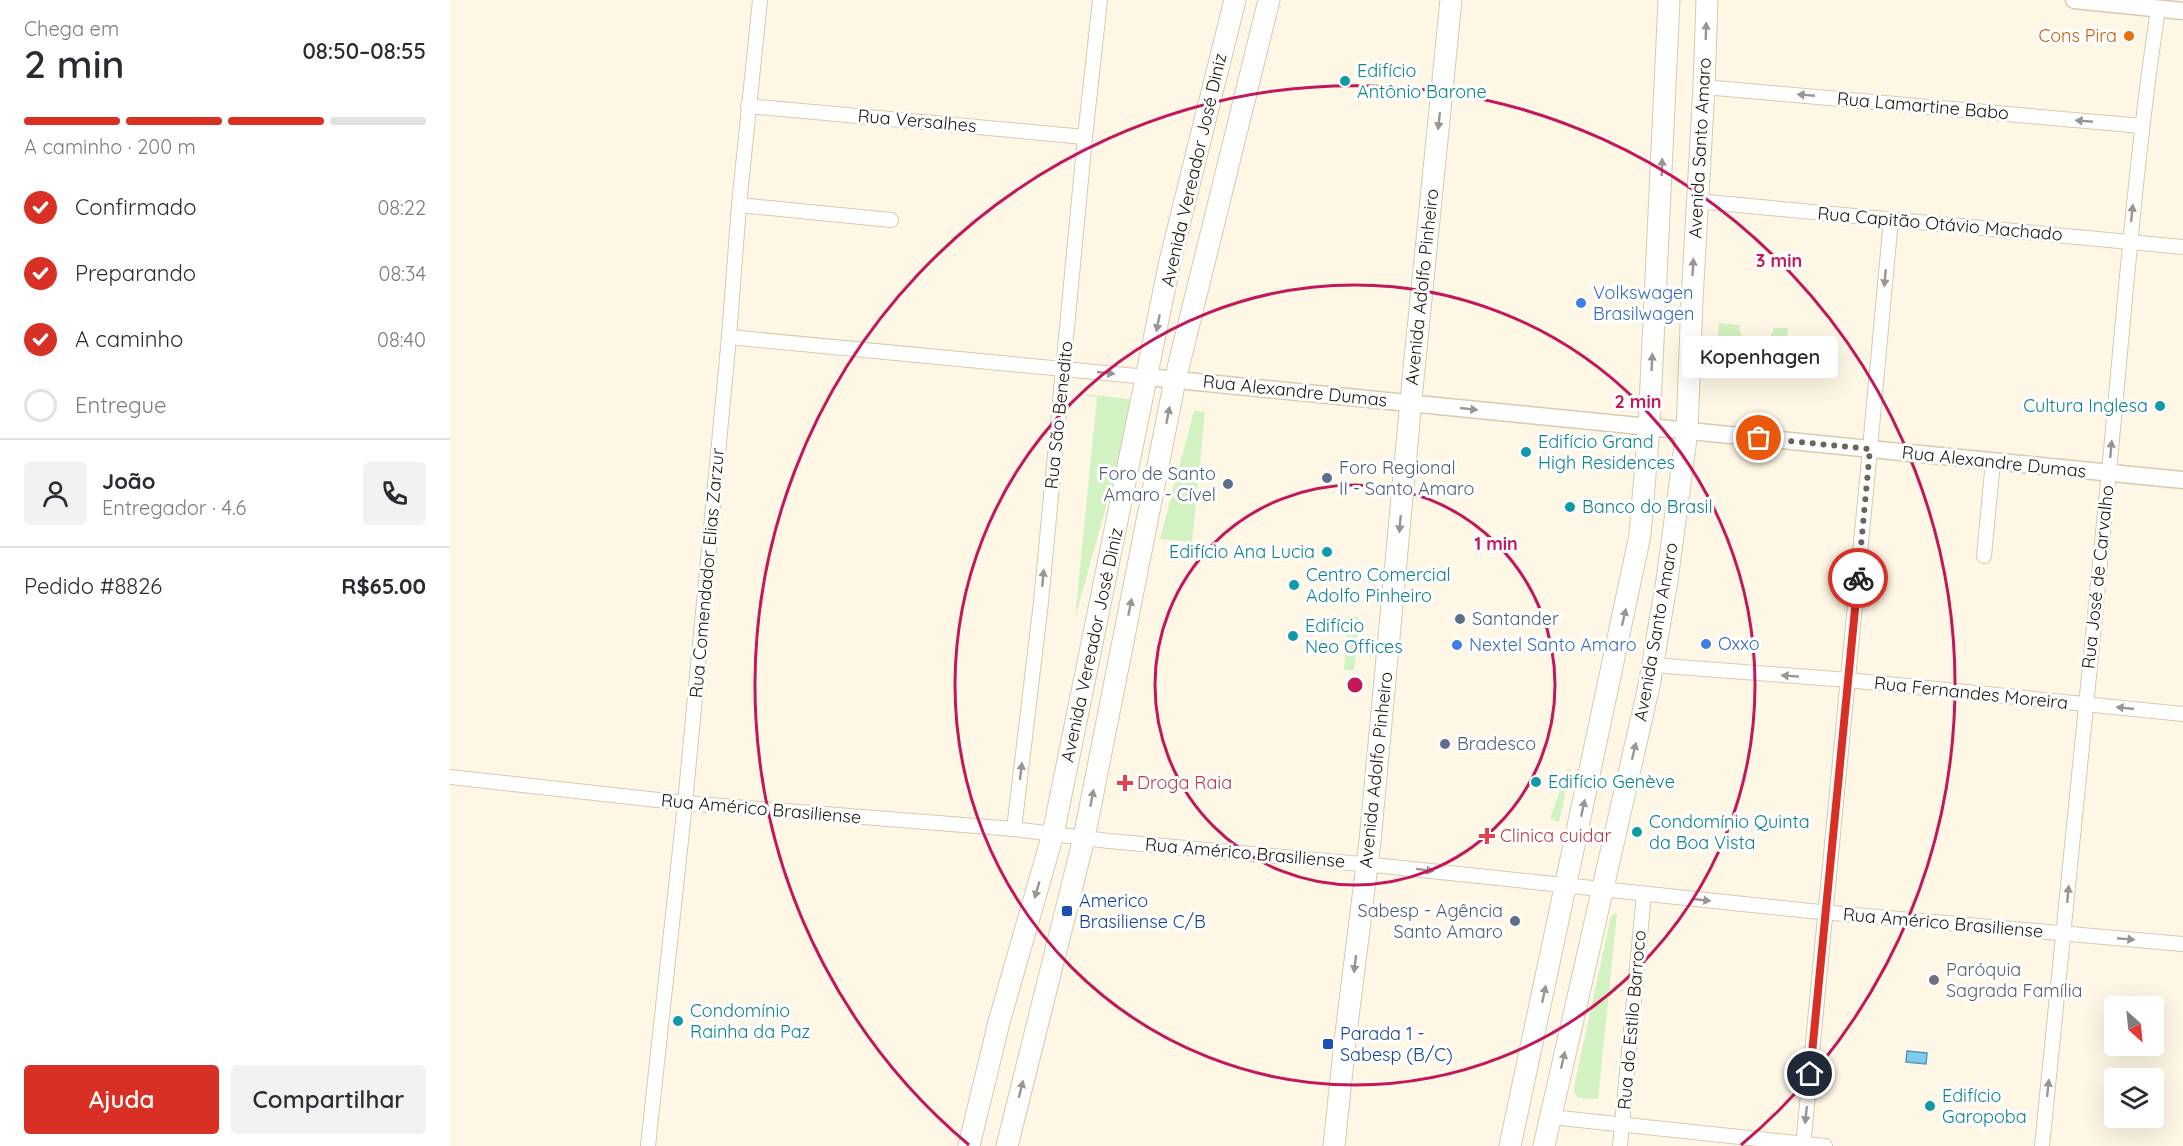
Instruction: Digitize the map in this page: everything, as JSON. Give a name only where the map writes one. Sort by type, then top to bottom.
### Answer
[{"type":"main road","name":"Avenida Vereador José Diniz","points":[[969,1146],[999,1022],[1053,834],[1173,250],[1235,0]]},
{"type":"main road","name":"Avenida Vereador José Diniz","points":[[1007,1146],[1084,838],[1175,380],[1269,0]]},
{"type":"main road","name":"Avenida Adolfo Pinheiro","points":[[1334,1146],[1367,864],[1451,0]]},
{"type":"main road","name":"Avenida Santo Amaro","points":[[1510,1146],[1641,535],[1649,427],[1669,0]]},
{"type":"main road","name":"Avenida Santo Amaro","points":[[1544,1146],[1652,665],[1667,580],[1687,431],[1707,0]]},
{"type":"main road","points":[[1517,1112],[1551,1117]]},
{"type":"street","name":"Rua Comendador Elias Zarzur","points":[[648,1146],[685,803],[729,337],[748,106],[760,0]]},
{"type":"street","name":"Rua São Benedito","points":[[1014,830],[1041,602],[1100,0]]},
{"type":"street","points":[[2074,0],[2183,11]]},
{"type":"street","name":"Rua José de Carvalho","points":[[2042,1146],[2109,474],[2129,242],[2158,9]]},
{"type":"street","name":"Rua Lamartine Babo","points":[[1704,87],[2142,126]]},
{"type":"street","name":"Rua Versalhes","points":[[748,106],[1085,137]]},
{"type":"street","name":"Rua Capitão Otávio Machado","points":[[1697,201],[2183,247]]},
{"type":"street","points":[[739,205],[891,220]]},
{"type":"street","points":[[1803,1145],[1890,219]]},
{"type":"street","name":"Rua Alexandre Dumas","points":[[729,337],[2183,480]]},
{"type":"street","points":[[1984,556],[1993,461]]},
{"type":"street","name":"Rua Fernandes Moreira","points":[[1652,665],[1848,680],[2183,714]]},
{"type":"street","name":"Rua Américo Brasiliense","points":[[450,777],[685,803],[1014,830],[1826,912],[2183,944]]},
{"type":"street","name":"Rua do Estilo Barroco","points":[[1620,1146],[1644,894]]},
{"type":"street","points":[[1551,1117],[1826,1146]]},
{"type":"green space","points":[[1719,323],[1739,325],[1745,338],[1755,343],[1767,340],[1774,328],[1788,328],[1786,351],[1717,345]]},
{"type":"green space","points":[[1086,394],[1136,400],[1075,618],[1097,397],[1086,396]]},
{"type":"green space","points":[[1194,411],[1205,412],[1192,542],[1160,539]]},
{"type":"green space","points":[[1348,616],[1359,617],[1354,670],[1344,670]]},
{"type":"green space","points":[[1567,769],[1571,769],[1559,822],[1550,819]]},
{"type":"green space","points":[[1614,913],[1617,914],[1598,1099],[1578,1098],[1574,1087],[1611,916]]},
{"type":"water","points":[[1907,1051],[1927,1053],[1926,1064],[1906,1062]]},
{"type":"way so far","points":[[1759,438],[1870,449],[1858,578]]},
{"type":"place","name":"Cons Pira","points":[[2129,36]]},
{"type":"place","name":"Edifício Antônio Barone","points":[[1345,81]]},
{"type":"place","name":"Volkswagen Brasilwagen","points":[[1581,303]]},
{"type":"place","name":"Cultura Inglesa","points":[[2160,406]]},
{"type":"place","name":"Kopenhagen","points":[[1759,438]]},
{"type":"place","name":"Edifício Grand High Residences","points":[[1526,452]]},
{"type":"place","name":"Foro Regional II - Santo Amaro","points":[[1327,478]]},
{"type":"place","name":"Foro de Santo Amaro - Cível","points":[[1228,484]]},
{"type":"place","name":"Banco do Brasil","points":[[1570,507]]},
{"type":"place","name":"Edifício Ana Lucia","points":[[1327,552]]},
{"type":"place","name":"Centro Comercial Adolfo Pinheiro","points":[[1294,585]]},
{"type":"place","name":"Santander","points":[[1460,619]]},
{"type":"place","name":"Edifício Neo Offices","points":[[1293,636]]},
{"type":"place","name":"Oxxo","points":[[1706,644]]},
{"type":"place","name":"Nextel Santo Amaro","points":[[1457,645]]},
{"type":"place","name":"Bradesco","points":[[1445,744]]},
{"type":"place","name":"Edifício Genève","points":[[1536,782]]},
{"type":"place","name":"Droga Raia","points":[[1125,783]]},
{"type":"place","name":"Condomínio Quinta da Boa Vista","points":[[1637,832]]},
{"type":"place","name":"Clinica cuidar","points":[[1487,836]]},
{"type":"place","name":"Americo Brasiliense C/B","points":[[1067,911]]},
{"type":"place","name":"Sabesp - Agência Santo Amaro","points":[[1515,921]]},
{"type":"place","name":"Paróquia Sagrada Família","points":[[1934,980]]},
{"type":"place","name":"Condomínio Rainha da Paz","points":[[678,1021]]},
{"type":"place","name":"Parada 1 - Sabesp (B/C)","points":[[1328,1044]]},
{"type":"place","name":"Edifício Garopoba","points":[[1930,1106]]},
{"type":"route","points":[[1810,1074],[1858,578]]}]
